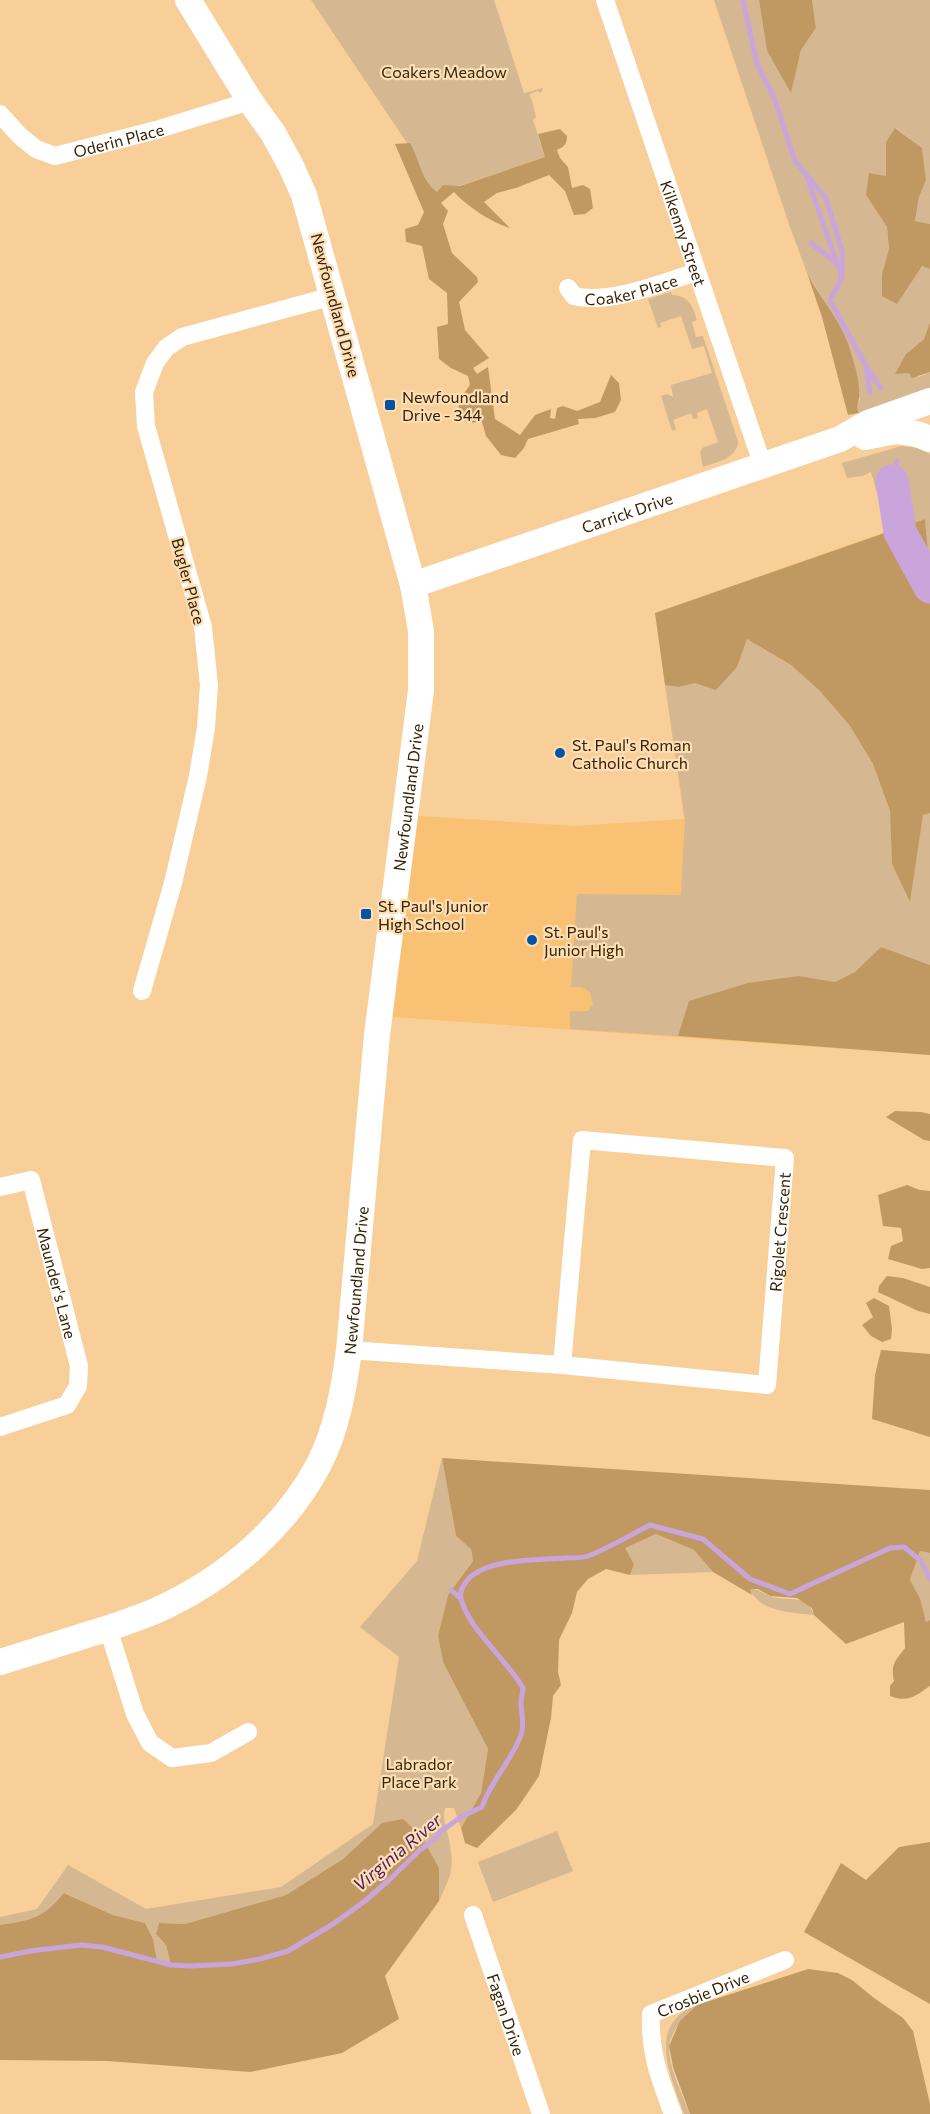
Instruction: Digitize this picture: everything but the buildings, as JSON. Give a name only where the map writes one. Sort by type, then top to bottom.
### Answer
[{"type":"street","name":"Newfoundland Drive","points":[[0,1662],[108,1628],[167,1606],[196,1590],[244,1556],[284,1514],[303,1490],[320,1462],[337,1416],[346,1377],[377,1035],[421,690],[422,631],[413,585],[400,546],[304,195],[273,134],[188,0]]},
{"type":"street","name":"Kilkenny Street","points":[[605,0],[763,466]]},
{"type":"street","name":"Oderin Place","points":[[0,114],[20,136],[36,149],[55,156],[156,130],[250,101]]},
{"type":"street","name":"Coaker Place","points":[[568,288],[574,296],[585,299],[622,294],[696,272]]},
{"type":"street","name":"Bugler Place","points":[[142,991],[173,882],[198,777],[206,729],[209,685],[202,627],[147,426],[144,392],[155,363],[166,348],[182,337],[333,296]]},
{"type":"street","name":"Carrick Drive","points":[[413,585],[840,439],[867,423],[930,401]]},
{"type":"street","name":"Carrick Drive","points":[[840,439],[871,437],[896,431],[918,434],[930,439]]},
{"type":"street","name":"Rigolet Crescent","points":[[349,1350],[562,1365],[767,1385],[785,1158],[582,1140],[562,1365]]},
{"type":"street","name":"Maunder's Lane","points":[[0,1187],[31,1180],[79,1366],[78,1386],[67,1405],[0,1427]]},
{"type":"street","points":[[108,1628],[135,1714],[150,1743],[172,1758],[211,1753],[248,1732]]},
{"type":"street","name":"Fagan Drive","points":[[473,1915],[541,2114]]},
{"type":"street","name":"Crosbie Drive","points":[[673,2114],[657,2068],[650,2037],[651,2014],[784,1960]]},
{"type":"shaded area","points":[[759,0],[812,0],[816,28],[801,50],[791,93],[767,51]]},
{"type":"shaded area","points":[[895,128],[922,148],[926,180],[919,197],[915,221],[930,224],[930,269],[922,266],[897,304],[882,296],[882,274],[889,249],[887,227],[866,195],[869,173],[886,176],[886,142]]},
{"type":"shaded area","points":[[560,129],[567,139],[565,145],[557,150],[560,158],[568,167],[572,188],[583,185],[590,189],[593,208],[585,214],[574,215],[565,191],[549,175],[497,193],[484,202],[510,228],[480,213],[454,192],[441,203],[448,211],[443,224],[452,253],[477,277],[478,282],[459,302],[465,330],[489,358],[473,368],[477,374],[488,367],[495,419],[520,435],[535,415],[551,409],[550,418],[555,419],[557,408],[563,406],[577,411],[600,402],[611,375],[619,383],[621,400],[615,412],[595,418],[578,419],[579,424],[528,439],[515,458],[501,455],[486,436],[482,422],[467,423],[458,412],[460,399],[470,385],[468,376],[439,359],[437,327],[448,324],[447,293],[429,279],[422,246],[406,242],[405,229],[418,225],[424,212],[395,144],[410,143],[427,182],[437,192],[443,185],[460,186],[545,157],[538,134]]},
{"type":"shaded area","points":[[807,273],[838,323],[848,345],[858,380],[857,408],[859,413],[848,415],[822,317]]},
{"type":"shaded area","points":[[930,322],[930,372],[912,378],[909,373],[895,374],[906,354],[924,339]]},
{"type":"shaded area","points":[[925,519],[930,554],[930,813],[923,815],[910,902],[892,864],[890,811],[873,764],[850,726],[820,691],[791,665],[747,639],[737,667],[716,690],[695,683],[679,687],[665,685],[655,613]]},
{"type":"shaded area","points":[[888,531],[930,626],[930,1055],[379,1016],[406,815],[575,826],[684,819],[655,613]]},
{"type":"shaded area","points":[[881,947],[930,965],[930,1055],[678,1036],[689,1001],[748,983],[799,976],[835,982],[855,972]]},
{"type":"shaded area","points":[[895,1111],[930,1114],[930,1141],[924,1140],[886,1117]]},
{"type":"shaded area","points":[[907,1185],[930,1191],[930,1268],[922,1269],[888,1259],[891,1246],[903,1241],[901,1228],[883,1226],[878,1195]]},
{"type":"shaded area","points":[[887,1276],[903,1278],[930,1287],[930,1314],[918,1311],[878,1292],[879,1286]]},
{"type":"shaded area","points":[[874,1298],[889,1306],[891,1339],[882,1342],[871,1336],[862,1325],[873,1317],[866,1303]]},
{"type":"shaded area","points":[[881,1350],[930,1354],[930,1437],[872,1419],[875,1375]]},
{"type":"shaded area","points":[[442,1458],[930,1490],[930,1553],[920,1551],[910,1580],[920,1598],[926,1622],[930,1620],[930,1686],[907,1699],[890,1696],[890,1686],[894,1681],[893,1666],[905,1648],[904,1622],[846,1644],[814,1615],[812,1608],[797,1598],[770,1596],[758,1589],[750,1589],[752,1595],[713,1572],[694,1550],[656,1534],[625,1548],[634,1564],[630,1575],[606,1569],[588,1579],[577,1592],[572,1613],[559,1640],[558,1672],[561,1685],[553,1696],[551,1718],[539,1776],[516,1810],[477,1848],[465,1843],[461,1828],[481,1793],[488,1749],[443,1662],[438,1636],[448,1595],[473,1561],[471,1549],[456,1536]]},
{"type":"shaded area","points":[[403,1819],[421,1836],[439,1868],[439,1901],[385,1976],[399,2019],[342,2053],[250,2072],[108,2061],[0,2060],[0,1925],[36,1917],[64,1893],[113,1915],[145,1923],[153,1939],[157,1961],[171,1965],[166,1945],[156,1934],[159,1923],[185,1924],[286,1895],[343,1859],[382,1823]]},
{"type":"shaded area","points":[[930,1842],[930,2004],[804,1932],[841,1863],[866,1880],[899,1847]]},
{"type":"shaded area","points":[[808,1969],[838,1973],[852,1980],[903,2018],[913,2031],[930,2104],[930,2114],[690,2114],[673,2067],[669,2046],[680,2021],[697,2005]]},
{"type":"green space","name":"Coakers Meadow","points":[[311,0],[494,0],[524,93],[543,88],[541,93],[537,91],[529,95],[536,117],[533,120],[545,157],[420,199],[407,143]]},
{"type":"green space","points":[[714,0],[759,0],[767,51],[791,92],[801,50],[816,28],[812,0],[930,0],[930,224],[915,221],[919,197],[926,180],[922,148],[896,128],[886,142],[886,176],[866,195],[887,227],[889,250],[882,274],[897,303],[922,265],[930,269],[930,322],[924,339],[906,354],[896,373],[909,373],[919,377],[930,372],[930,388],[859,413],[857,408],[860,399],[822,298],[807,273],[790,227]]},
{"type":"green space","points":[[671,292],[672,295],[687,300],[694,310],[697,320],[692,322],[696,337],[703,336],[738,441],[737,447],[730,456],[703,467],[700,452],[702,448],[718,442],[707,409],[697,413],[698,418],[693,419],[691,413],[673,420],[676,429],[672,431],[661,396],[667,394],[673,397],[671,385],[712,373],[704,346],[692,349],[681,316],[660,323],[661,327],[658,328],[648,299]]},
{"type":"green space","points":[[902,446],[917,448],[930,454],[930,554],[925,519],[888,531],[871,472],[847,478],[842,463]]},
{"type":"green space","points":[[747,639],[791,665],[820,691],[850,726],[873,764],[890,812],[892,864],[910,901],[923,815],[930,813],[930,965],[881,947],[855,972],[835,982],[799,976],[690,1001],[678,1036],[570,1029],[570,1011],[588,1011],[593,1004],[590,992],[582,987],[571,987],[577,894],[681,895],[685,819],[665,685],[679,687],[737,667]]},
{"type":"green space","name":"Labrador Place Park","points":[[442,1458],[456,1536],[471,1549],[473,1561],[448,1595],[438,1636],[443,1662],[488,1749],[481,1793],[461,1828],[454,1808],[445,1808],[444,1821],[452,1865],[439,1901],[439,1868],[382,1823],[343,1859],[286,1895],[185,1924],[159,1923],[156,1934],[166,1945],[171,1965],[157,1961],[153,1939],[145,1923],[113,1915],[65,1893],[50,1908],[36,1917],[0,1925],[0,1917],[37,1909],[68,1865],[146,1909],[281,1887],[373,1824],[399,1657],[360,1627],[417,1561]]},
{"type":"green space","points":[[656,1534],[694,1550],[713,1572],[630,1575],[634,1564],[624,1548]]},
{"type":"green space","points":[[920,1551],[930,1553],[930,1620],[926,1622],[920,1598],[910,1580]]},
{"type":"green space","points":[[749,1589],[772,1597],[802,1601],[811,1608],[814,1615],[769,1607],[761,1603]]},
{"type":"green space","points":[[557,1831],[573,1871],[493,1902],[478,1862]]},
{"type":"green space","points":[[697,2005],[675,2029],[669,2047],[673,2072],[690,2114],[684,2114],[669,2068],[666,2053],[667,2038],[671,2025],[681,2014]]},
{"type":"waterway","points":[[743,0],[757,64],[774,97],[795,161],[806,174],[842,278],[830,300],[866,366],[870,393]]},
{"type":"waterway","points":[[809,178],[826,198],[842,251],[842,274]]},
{"type":"waterway","points":[[811,243],[834,261]]},
{"type":"waterway","points":[[867,368],[881,388]]},
{"type":"waterway","points":[[892,481],[897,461]]},
{"type":"waterway","points":[[892,481],[900,532],[930,587]]},
{"type":"waterway","name":"Virginia River","points":[[0,1957],[81,1945],[102,1947],[171,1965],[232,1964],[288,1951],[333,1924],[365,1901],[440,1832],[461,1817],[482,1807],[490,1788],[519,1740],[523,1727],[521,1702],[523,1688],[479,1632],[464,1609],[461,1596],[462,1588],[471,1576],[482,1570],[495,1565],[525,1560],[586,1557],[650,1525],[703,1539],[750,1579],[790,1594],[890,1548],[904,1547],[921,1561],[930,1579]]},
{"type":"waterway","points":[[451,1590],[461,1599]]},
{"type":"place","name":"Newfoundland Drive - 344","points":[[390,405]]},
{"type":"place","name":"St. Paul's Roman Catholic Church","points":[[560,753]]},
{"type":"place","name":"St. Paul's Junior High School","points":[[366,914]]},
{"type":"place","name":"St. Paul's Junior High","points":[[532,940]]}]
